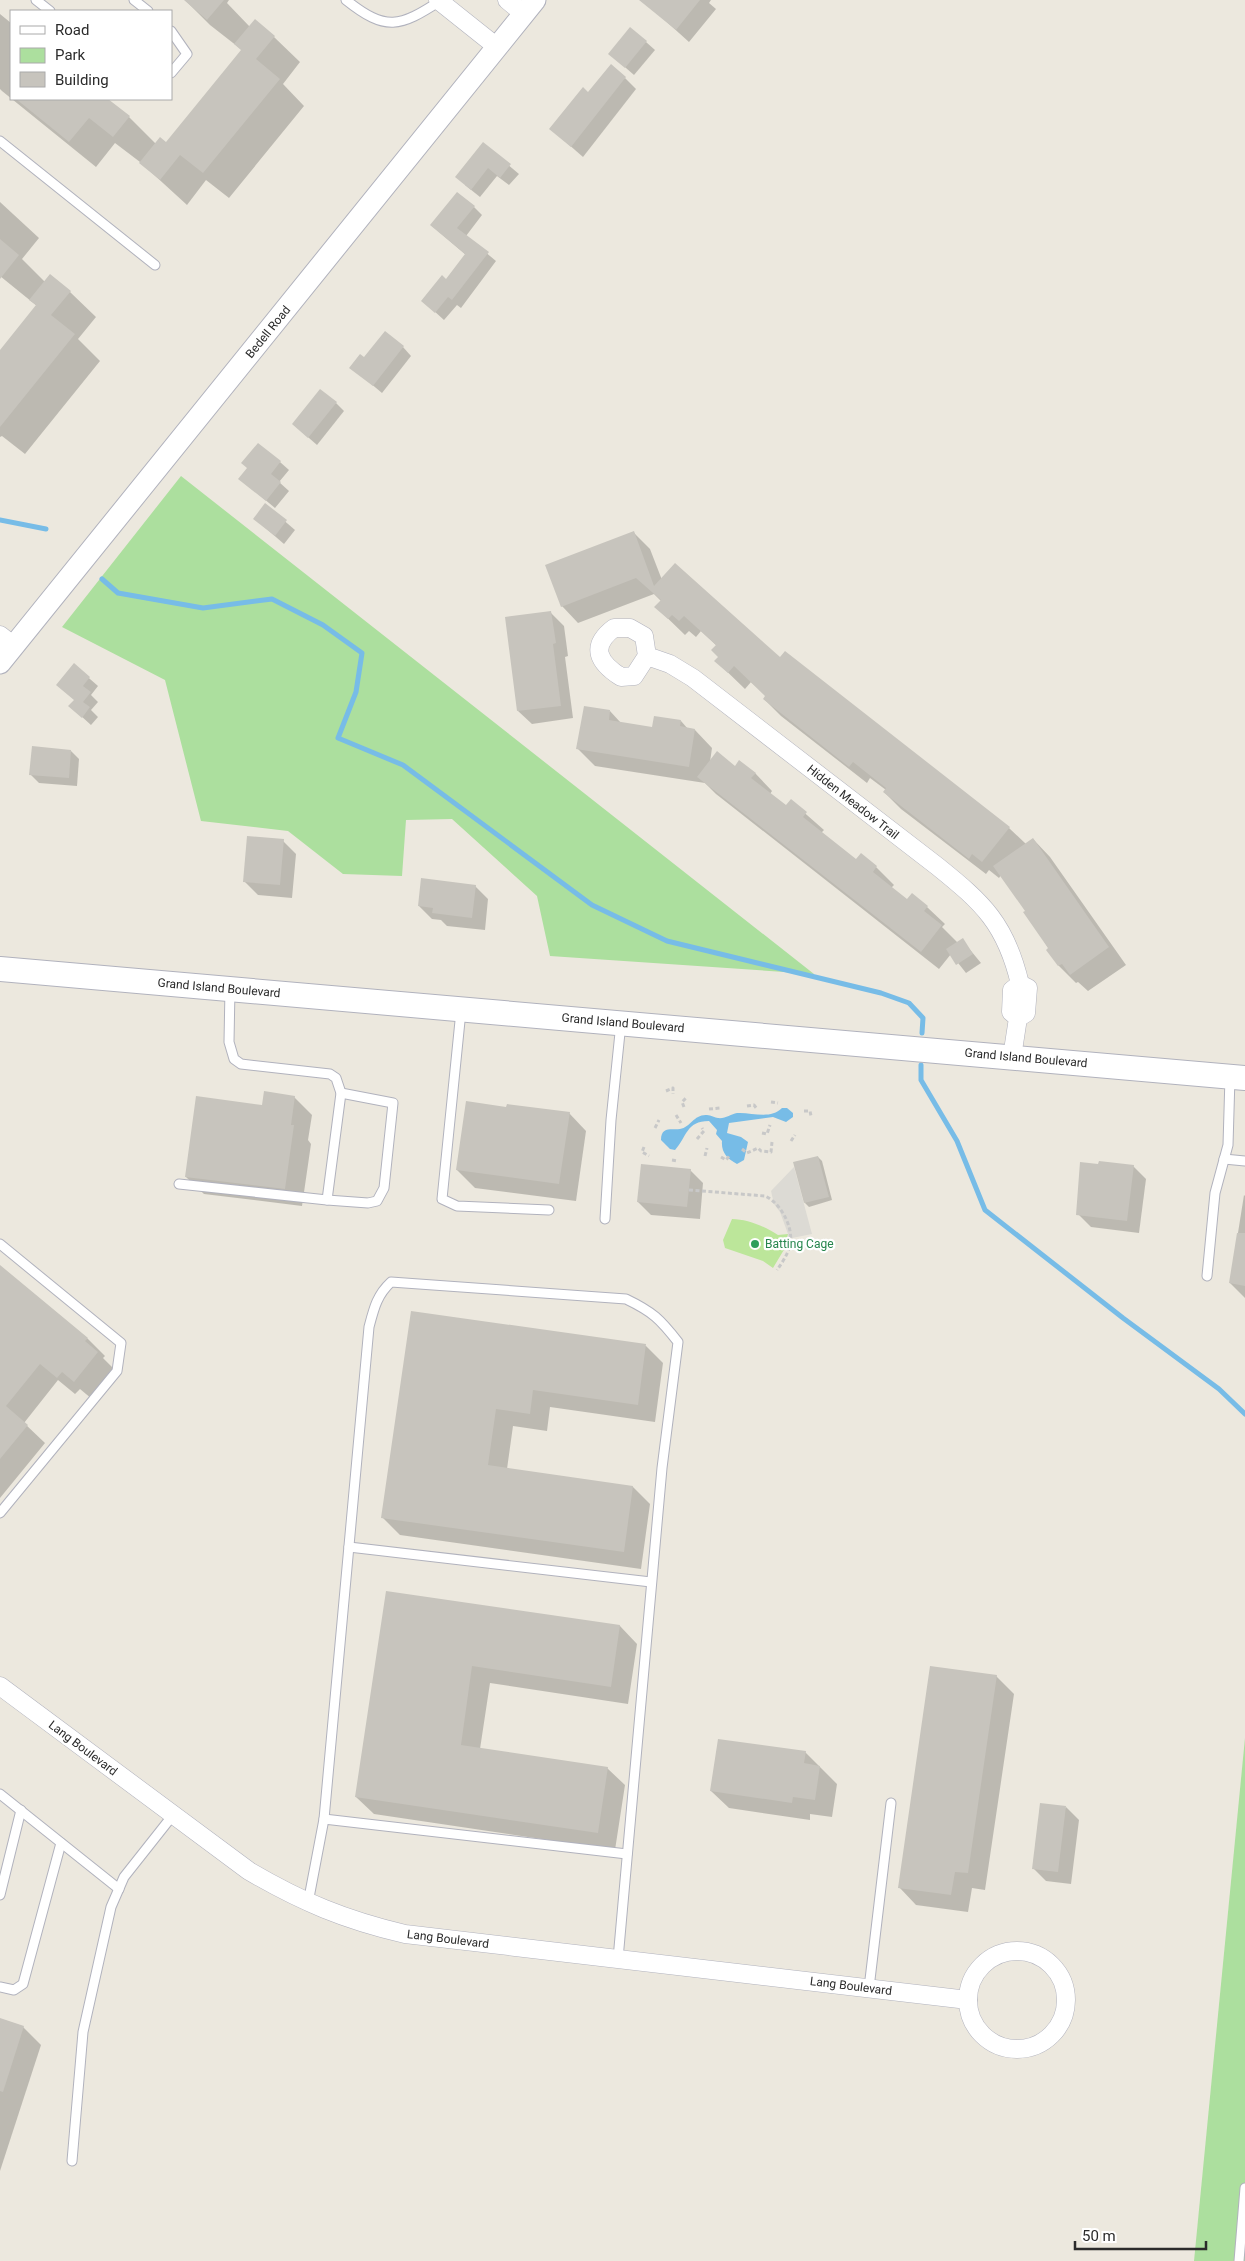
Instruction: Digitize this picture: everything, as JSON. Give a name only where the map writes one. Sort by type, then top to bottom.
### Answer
[{"type":"main road","name":"Grand Island Boulevard","points":[[0,969],[1238,1077]]},
{"type":"street","points":[[507,0],[530,7]]},
{"type":"street","points":[[439,1],[497,47]]},
{"type":"street","name":"Bedell Road","points":[[0,663],[7,640],[530,7]]},
{"type":"street","name":"Hidden Meadow Trail","points":[[647,656],[670,664],[693,678],[973,895],[998,924],[1014,960],[1020,984],[1028,988],[1026,1013],[1018,1018],[1012,1057]]},
{"type":"street","name":"Lang Boulevard","points":[[0,1686],[249,1871],[308,1903],[364,1924],[405,1934],[968,2000]]},
{"type":"street","points":[[1019,1950],[1038,1955],[1053,1965],[1065,1985],[1067,2002],[1064,2016],[1056,2031],[1038,2045],[1022,2050],[1000,2047],[978,2032],[970,2017],[968,2000],[971,1982],[980,1967],[994,1956],[1019,1950]]},
{"type":"lane","points":[[36,0],[49,10]]},
{"type":"lane","points":[[134,0],[147,10]]},
{"type":"lane","points":[[346,0],[363,14],[380,21],[396,23],[412,19],[439,1]]},
{"type":"lane","points":[[172,32],[187,54],[172,72]]},
{"type":"lane","points":[[0,141],[155,265]]},
{"type":"lane","points":[[230,989],[229,1042],[234,1059],[241,1064],[330,1074],[336,1078],[341,1093],[327,1200]]},
{"type":"lane","points":[[461,1009],[442,1199],[457,1206],[549,1210]]},
{"type":"lane","points":[[605,1218],[611,1120],[622,1023]]},
{"type":"lane","points":[[1207,1276],[1215,1193],[1228,1145],[1238,1077]]},
{"type":"lane","points":[[180,1184],[327,1200],[368,1203],[377,1200],[384,1188],[393,1103],[341,1093]]},
{"type":"lane","points":[[1224,1159],[1245,1161]]},
{"type":"lane","points":[[0,1244],[121,1344],[117,1371],[0,1513]]},
{"type":"lane","points":[[308,1903],[324,1819],[369,1327],[375,1301],[391,1282],[626,1299],[661,1319],[678,1342],[662,1468],[618,1959]]},
{"type":"lane","points":[[349,1547],[652,1582]]},
{"type":"lane","points":[[0,1794],[119,1888]]},
{"type":"lane","points":[[869,1988],[892,1803]]},
{"type":"lane","points":[[0,1894],[21,1810]]},
{"type":"lane","points":[[72,2161],[83,2032],[111,1906],[124,1877],[173,1815]]},
{"type":"lane","points":[[324,1819],[627,1854]]},
{"type":"lane","points":[[0,1987],[14,1990],[23,1984],[61,1843]]},
{"type":"lane","points":[[1239,2261],[1245,2188]]},
{"type":"path","points":[[666,1091],[673,1088],[673,1094]]},
{"type":"path","points":[[684,1107],[682,1102],[686,1098]]},
{"type":"path","points":[[771,1102],[778,1103]]},
{"type":"path","points":[[748,1106],[754,1105],[757,1109]]},
{"type":"path","points":[[709,1109],[720,1108]]},
{"type":"path","points":[[804,1111],[810,1111],[810,1116]]},
{"type":"path","points":[[676,1115],[681,1123]]},
{"type":"path","points":[[655,1128],[659,1120]]},
{"type":"path","points":[[762,1133],[767,1134],[770,1124]]},
{"type":"path","points":[[697,1139],[704,1131],[702,1128]]},
{"type":"path","points":[[791,1141],[795,1135]]},
{"type":"path","points":[[742,1149],[746,1152],[758,1148],[761,1151],[771,1152],[772,1142]]},
{"type":"path","points":[[644,1147],[642,1152],[648,1156]]},
{"type":"path","points":[[705,1156],[707,1148]]},
{"type":"path","points":[[722,1157],[725,1160],[729,1157]]},
{"type":"path","points":[[672,1160],[678,1161]]},
{"type":"path","points":[[688,1190],[765,1196],[773,1199],[782,1211],[791,1236],[790,1246],[777,1270]]},
{"type":"green space","points":[[181,476],[814,974],[550,956],[537,896],[452,819],[406,820],[402,876],[343,874],[288,831],[201,821],[165,680],[62,627]]},
{"type":"green space","name":"Batting Cage","points":[[732,1219],[756,1224],[778,1235],[788,1234],[785,1248],[773,1268],[763,1261],[725,1248],[723,1240]]},
{"type":"green space","points":[[1245,1738],[1245,2261],[1194,2261]]},
{"type":"shaded area","points":[[794,1167],[812,1234],[787,1239],[788,1234],[780,1212],[774,1204],[771,1191]]},
{"type":"water","points":[[782,1108],[787,1108],[793,1113],[793,1117],[786,1122],[773,1117],[729,1123],[727,1133],[741,1137],[748,1142],[744,1160],[737,1164],[725,1155],[722,1141],[716,1134],[717,1130],[709,1121],[701,1122],[691,1127],[675,1150],[670,1149],[661,1140],[661,1136],[665,1131],[684,1128],[699,1116],[708,1115],[721,1118],[737,1113],[766,1115],[777,1112]]},
{"type":"building","points":[[184,0],[224,0],[207,20]]},
{"type":"building","points":[[639,0],[700,0],[676,30]]},
{"type":"building","points":[[255,19],[275,36],[256,59],[280,79],[203,173],[180,155],[160,180],[139,163],[160,137],[166,142],[241,50],[234,44]]},
{"type":"building","points":[[630,27],[647,41],[625,68],[608,54]]},
{"type":"building","points":[[611,64],[626,77],[571,147],[549,129],[583,87],[588,92]]},
{"type":"building","points":[[17,100],[109,100],[130,116],[113,137],[89,118],[69,142]]},
{"type":"building","points":[[483,142],[511,164],[500,178],[488,168],[471,190],[455,177]]},
{"type":"building","points":[[457,192],[475,206],[457,228],[489,252],[452,300],[448,297],[435,313],[421,301],[442,275],[446,279],[465,254],[430,225]]},
{"type":"building","points":[[0,239],[19,255],[0,279]]},
{"type":"building","points":[[50,274],[71,291],[51,315],[75,334],[0,427],[0,350],[36,305],[29,300]]},
{"type":"building","points":[[385,331],[404,346],[373,386],[349,368],[360,354],[364,357]]},
{"type":"building","points":[[320,389],[337,402],[308,438],[292,424]]},
{"type":"building","points":[[258,443],[281,461],[271,474],[281,482],[266,501],[238,479],[247,468],[241,463]]},
{"type":"building","points":[[265,503],[287,520],[275,536],[253,519]]},
{"type":"building","points":[[634,531],[654,586],[675,563],[780,657],[785,651],[1010,827],[982,862],[972,854],[969,859],[883,792],[886,788],[853,762],[849,767],[763,699],[765,696],[734,666],[728,673],[714,661],[718,657],[711,650],[716,645],[684,616],[679,621],[672,615],[668,619],[654,607],[661,600],[636,578],[561,607],[545,565]]},
{"type":"building","points":[[551,611],[556,643],[553,644],[561,706],[517,711],[505,617]]},
{"type":"building","points":[[74,663],[90,677],[83,686],[91,692],[83,702],[90,707],[82,718],[68,706],[74,700],[56,685]]},
{"type":"building","points":[[584,706],[610,710],[609,720],[652,727],[654,716],[681,720],[680,726],[695,729],[689,767],[576,749]]},
{"type":"building","points":[[32,746],[71,750],[69,778],[29,775]]},
{"type":"building","points":[[717,751],[735,766],[739,760],[756,773],[751,778],[786,805],[791,799],[807,812],[803,817],[856,859],[861,853],[877,866],[873,872],[907,899],[912,893],[928,906],[924,911],[942,925],[921,952],[697,777]]},
{"type":"building","points":[[247,836],[284,839],[280,885],[243,882]]},
{"type":"building","points":[[1033,838],[1109,947],[1070,975],[1062,964],[1058,966],[1046,950],[1048,948],[1023,912],[1025,911],[993,866]]},
{"type":"building","points":[[421,878],[476,885],[472,918],[432,913],[433,908],[418,906]]},
{"type":"building","points":[[963,938],[973,954],[956,965],[946,949]]},
{"type":"building","points":[[264,1091],[295,1096],[291,1125],[294,1125],[285,1189],[185,1177],[196,1096],[262,1105]]},
{"type":"building","points":[[466,1101],[506,1107],[507,1104],[570,1112],[559,1184],[456,1170]]},
{"type":"building","points":[[818,1156],[829,1197],[804,1203],[793,1162]]},
{"type":"building","points":[[1099,1161],[1134,1165],[1127,1221],[1076,1215],[1080,1162],[1098,1164]]},
{"type":"building","points":[[641,1164],[691,1169],[687,1207],[637,1202]]},
{"type":"building","points":[[1237,1233],[1245,1233],[1245,1286],[1229,1283]]},
{"type":"building","points":[[0,1265],[88,1338],[85,1341],[98,1352],[74,1382],[62,1372],[57,1378],[40,1364],[6,1406],[28,1425],[0,1459]]},
{"type":"building","points":[[411,1311],[646,1344],[638,1405],[533,1390],[530,1414],[496,1409],[488,1465],[633,1486],[624,1552],[381,1518]]},
{"type":"building","points":[[386,1591],[620,1625],[611,1687],[472,1666],[461,1745],[608,1767],[598,1833],[355,1797]]},
{"type":"building","points":[[930,1666],[997,1675],[968,1873],[955,1872],[951,1895],[898,1888]]},
{"type":"building","points":[[718,1739],[806,1751],[804,1763],[820,1766],[815,1800],[793,1797],[792,1803],[710,1791]]},
{"type":"building","points":[[1040,1803],[1066,1806],[1058,1872],[1032,1869]]},
{"type":"building","points":[[0,2018],[24,2026],[3,2092],[0,2091]]},
{"type":"waterway","points":[[0,520],[46,529]]},
{"type":"waterway","points":[[102,579],[118,593],[203,608],[272,599],[323,625],[362,653],[356,692],[338,738],[403,765],[592,905],[667,941],[881,993],[909,1003],[923,1018],[922,1033]]},
{"type":"waterway","points":[[921,1065],[921,1080],[957,1141],[985,1210],[1123,1318],[1219,1389],[1245,1414]]},
{"type":"place","name":"Batting Cage","points":[[755,1244]]}]
